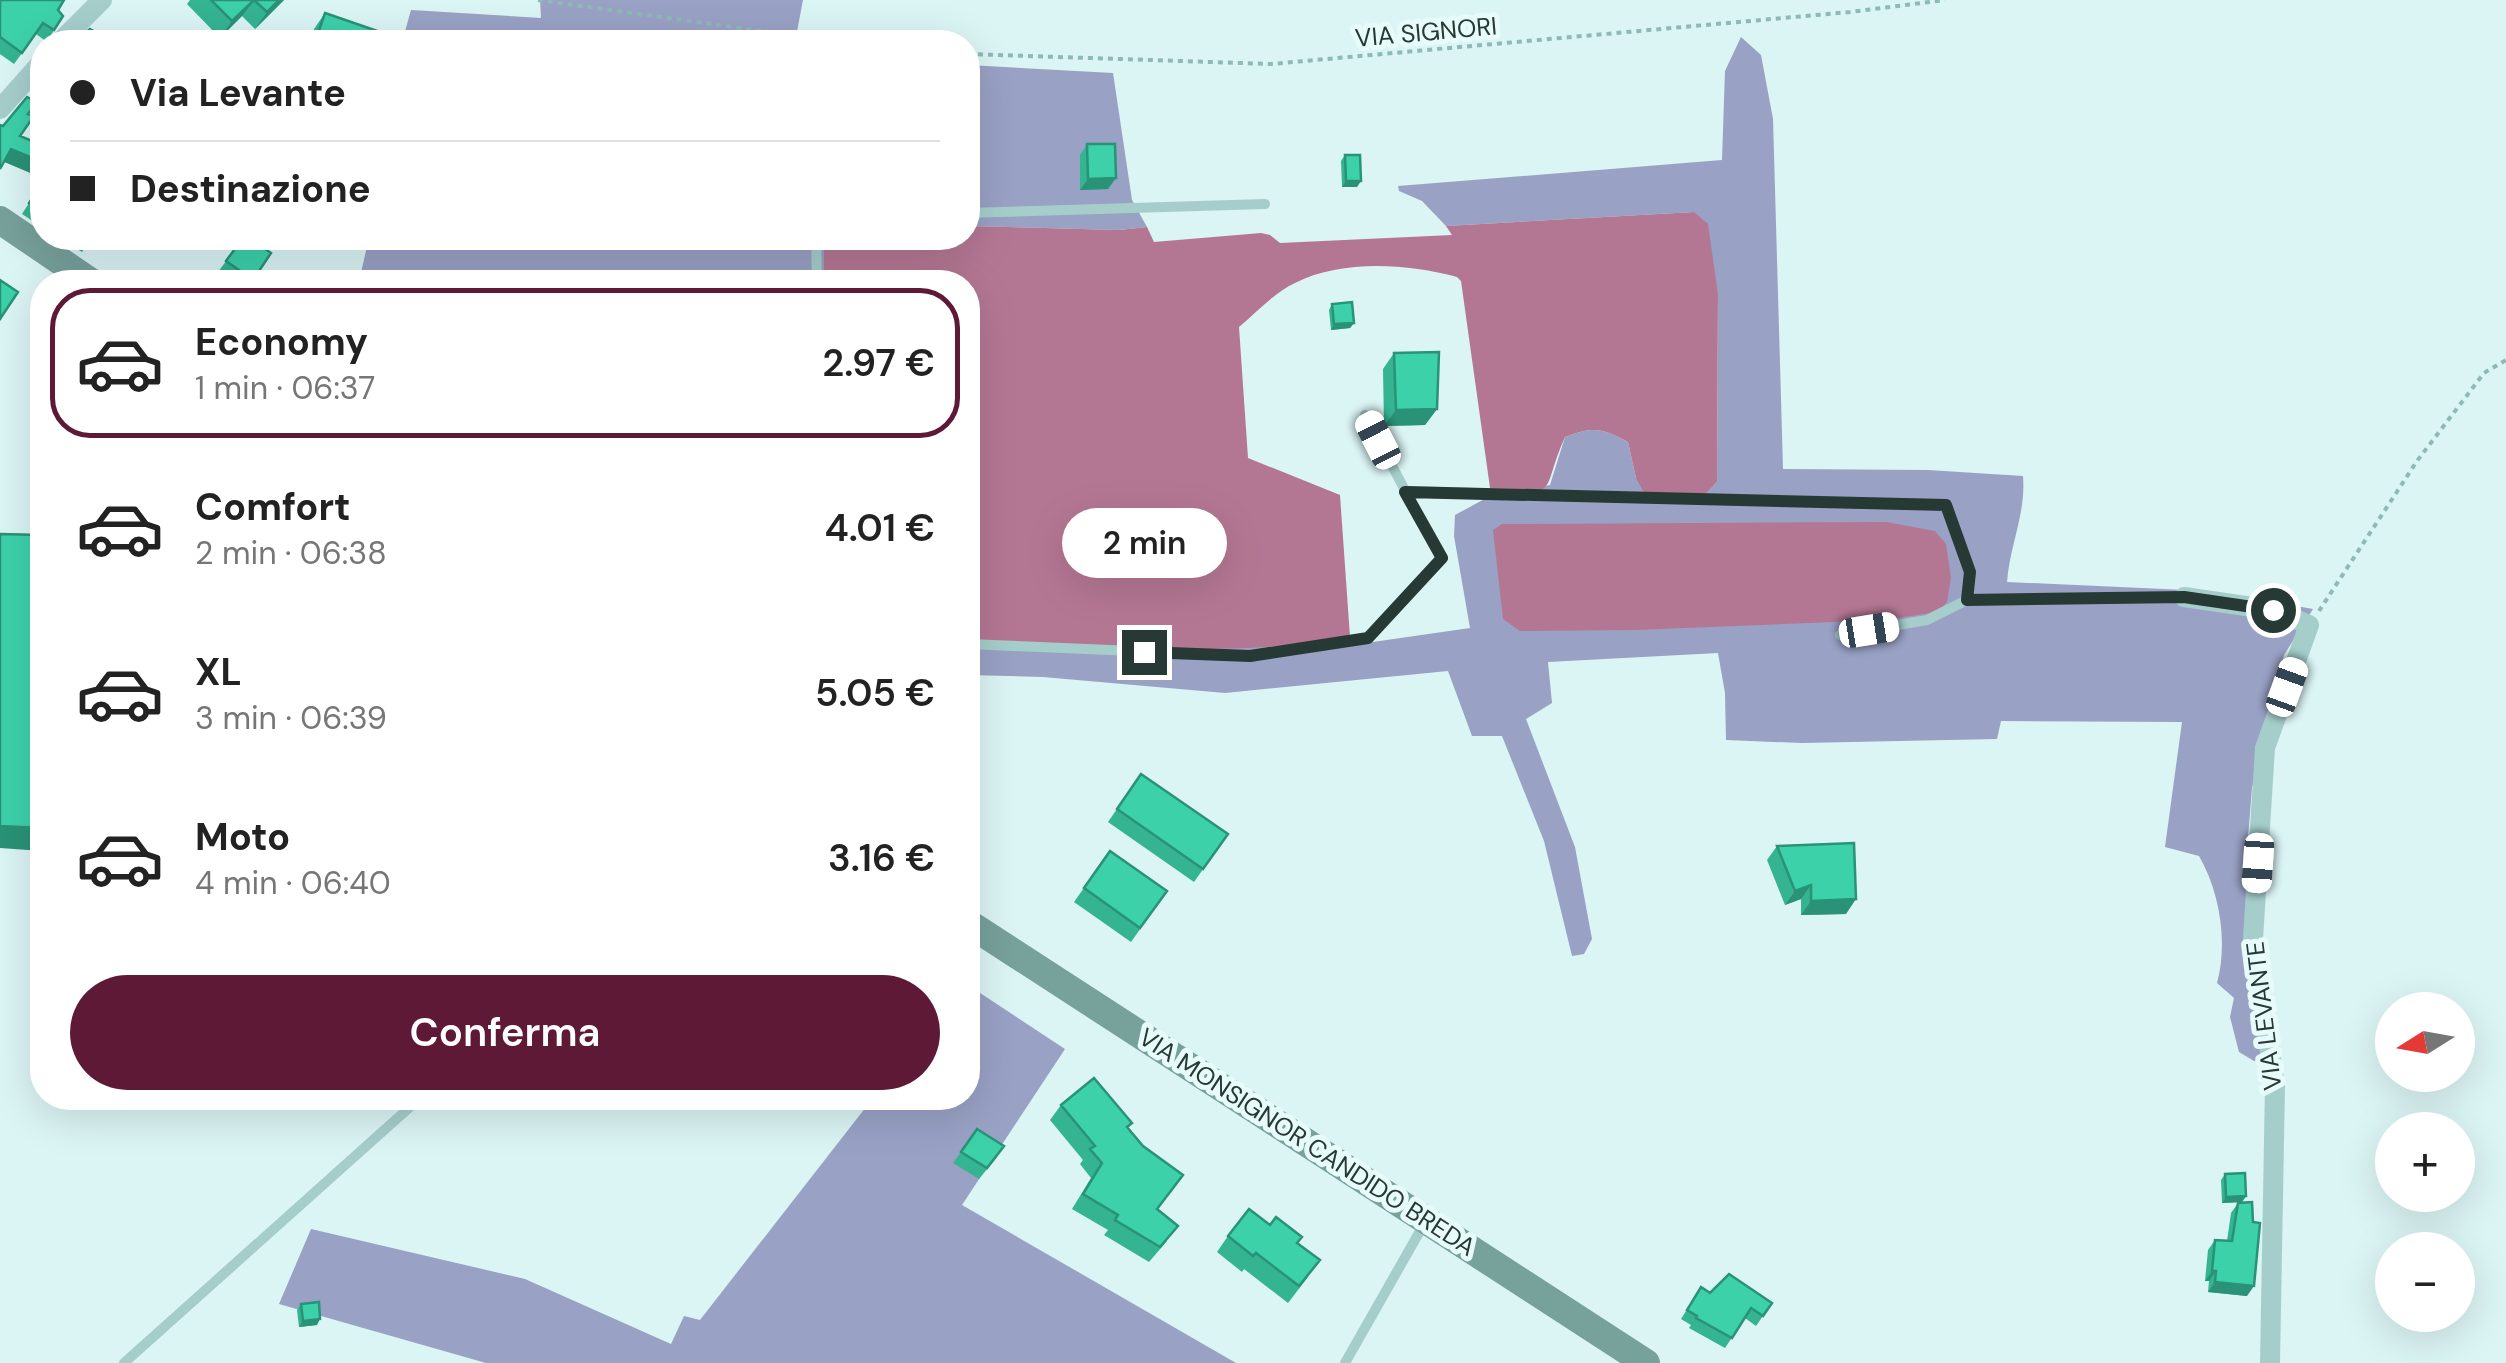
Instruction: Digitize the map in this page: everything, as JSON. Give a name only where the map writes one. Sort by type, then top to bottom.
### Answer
[{"type":"main road","points":[[0,220],[30,240]]},
{"type":"main road","points":[[44,250],[73,270]]},
{"type":"main road","name":"VIA MONSIGNOR CANDIDO BREDA","points":[[980,931],[1646,1363]]},
{"type":"street","points":[[72,30],[102,0]]},
{"type":"street","points":[[0,109],[30,75]]},
{"type":"street","points":[[2184,597],[2273,610],[2309,625]]},
{"type":"street","name":"VIA LEVANTE","points":[[2270,1363],[2275,1085],[2253,939],[2254,920],[2266,748],[2309,625]]},
{"type":"lane","points":[[980,213],[1265,204]]},
{"type":"lane","points":[[980,645],[1250,656],[1368,638],[1442,558],[1365,415]]},
{"type":"lane","points":[[1405,492],[1946,505],[1970,572],[1967,600]]},
{"type":"lane","points":[[1840,635],[1926,620],[1967,600],[2184,597]]},
{"type":"lane","points":[[124,1363],[407,1110]]},
{"type":"lane","points":[[1345,1363],[1427,1218]]},
{"type":"path","points":[[538,0],[754,30]]},
{"type":"path","name":"VIA SIGNORI","points":[[980,54],[1271,64],[1945,0]]},
{"type":"path","points":[[2309,625],[2417,460],[2484,373],[2506,360]]},
{"type":"shaded area","points":[[540,0],[803,0],[797,30],[405,30],[411,10],[541,18]]},
{"type":"shaded area","points":[[1741,37],[1761,55],[1773,119],[1783,469],[1928,470],[2023,476],[2022,503],[2007,582],[2208,591],[2313,609],[2284,655],[2252,788],[2248,925],[2267,1061],[2254,1061],[2239,1052],[2230,1017],[2234,998],[2217,983],[2222,935],[2217,901],[2206,870],[2199,856],[2165,847],[2182,722],[2001,721],[1997,739],[1802,743],[1726,740],[1725,693],[1718,653],[1548,662],[1552,703],[1526,719],[1575,847],[1592,939],[1584,954],[1572,956],[1544,841],[1502,736],[1472,736],[1448,671],[1225,693],[980,675],[980,640],[1352,645],[1470,628],[1454,536],[1455,515],[1492,495],[1550,485],[1565,437],[1583,431],[1604,431],[1628,442],[1636,478],[1701,499],[1717,482],[1718,294],[1694,212],[1446,226],[1422,201],[1399,191],[1398,186],[1722,160],[1725,71]]},
{"type":"shaded area","points":[[980,66],[1113,73],[1132,200],[1147,227],[1119,230],[980,226]]},
{"type":"shaded area","points":[[1694,212],[1708,224],[1718,294],[1717,482],[1701,499],[1648,500],[1636,478],[1628,442],[1597,430],[1565,437],[1546,487],[1540,491],[1491,495],[1461,281],[1457,277],[1396,267],[1334,270],[1288,287],[1239,327],[1248,458],[1340,495],[1350,637],[1303,644],[1207,649],[980,641],[980,270],[824,270],[824,250],[980,250],[980,226],[1119,230],[1147,227],[1154,242],[1261,233],[1280,243],[1452,235],[1446,226]]},
{"type":"shaded area","points":[[366,250],[824,250],[824,270],[362,270]]},
{"type":"shaded area","points":[[1886,522],[1935,531],[1946,544],[1951,578],[1947,602],[1938,612],[1884,620],[1635,630],[1520,631],[1503,619],[1493,530],[1502,524]]},
{"type":"shaded area","points":[[980,993],[1065,1049],[962,1205],[1236,1363],[486,1363],[279,1304],[311,1229],[525,1279],[671,1344],[684,1316],[700,1320],[864,1110],[980,1110]]},
{"type":"building","points":[[0,0],[64,0],[58,10],[63,16],[54,30],[43,23],[38,30],[30,30],[30,42],[22,53],[0,37]]},
{"type":"building","points":[[211,0],[254,0],[232,21]]},
{"type":"building","points":[[254,0],[279,0],[267,12]]},
{"type":"building","points":[[325,13],[374,30],[319,30]]},
{"type":"building","points":[[27,97],[30,98],[30,122],[20,136],[30,140],[30,157],[11,149],[0,169],[0,125]]},
{"type":"building","points":[[1087,144],[1115,144],[1116,178],[1088,179]]},
{"type":"building","points":[[1345,155],[1360,155],[1361,181],[1346,181]]},
{"type":"building","points":[[234,250],[271,253],[260,270],[239,270],[226,261]]},
{"type":"building","points":[[0,280],[18,292],[0,319]]},
{"type":"building","points":[[1352,302],[1354,323],[1334,324],[1332,304]]},
{"type":"building","points":[[1439,352],[1437,409],[1396,410],[1394,353]]},
{"type":"building","points":[[0,534],[30,535],[30,827],[0,826]]},
{"type":"building","points":[[1141,774],[1228,834],[1203,869],[1117,809]]},
{"type":"building","points":[[1854,843],[1856,899],[1811,901],[1811,885],[1795,891],[1777,846]]},
{"type":"building","points":[[1110,851],[1167,891],[1140,928],[1084,888]]},
{"type":"building","points":[[1094,1078],[1132,1123],[1127,1127],[1143,1146],[1183,1175],[1157,1209],[1178,1226],[1160,1247],[1115,1220],[1118,1215],[1083,1194],[1102,1163],[1090,1149],[1095,1146],[1061,1105]]},
{"type":"building","points":[[977,1129],[1004,1146],[987,1168],[961,1152]]},
{"type":"building","points":[[2245,1173],[2246,1196],[2226,1197],[2225,1174]]},
{"type":"building","points":[[2252,1202],[2253,1222],[2260,1223],[2254,1286],[2215,1282],[2215,1240],[2232,1241],[2238,1203]]},
{"type":"building","points":[[1249,1209],[1270,1225],[1276,1217],[1302,1237],[1297,1243],[1320,1260],[1299,1286],[1228,1236]]},
{"type":"building","points":[[1729,1274],[1772,1303],[1763,1316],[1751,1308],[1732,1338],[1687,1310],[1701,1287],[1710,1293]]},
{"type":"building","points":[[319,1302],[320,1319],[303,1321],[301,1304]]},
{"type":"route","points":[[1144,652],[1250,656],[1368,638],[1442,558],[1405,492],[1946,505],[1970,572],[1967,600],[2184,597],[2273,610]]}]
